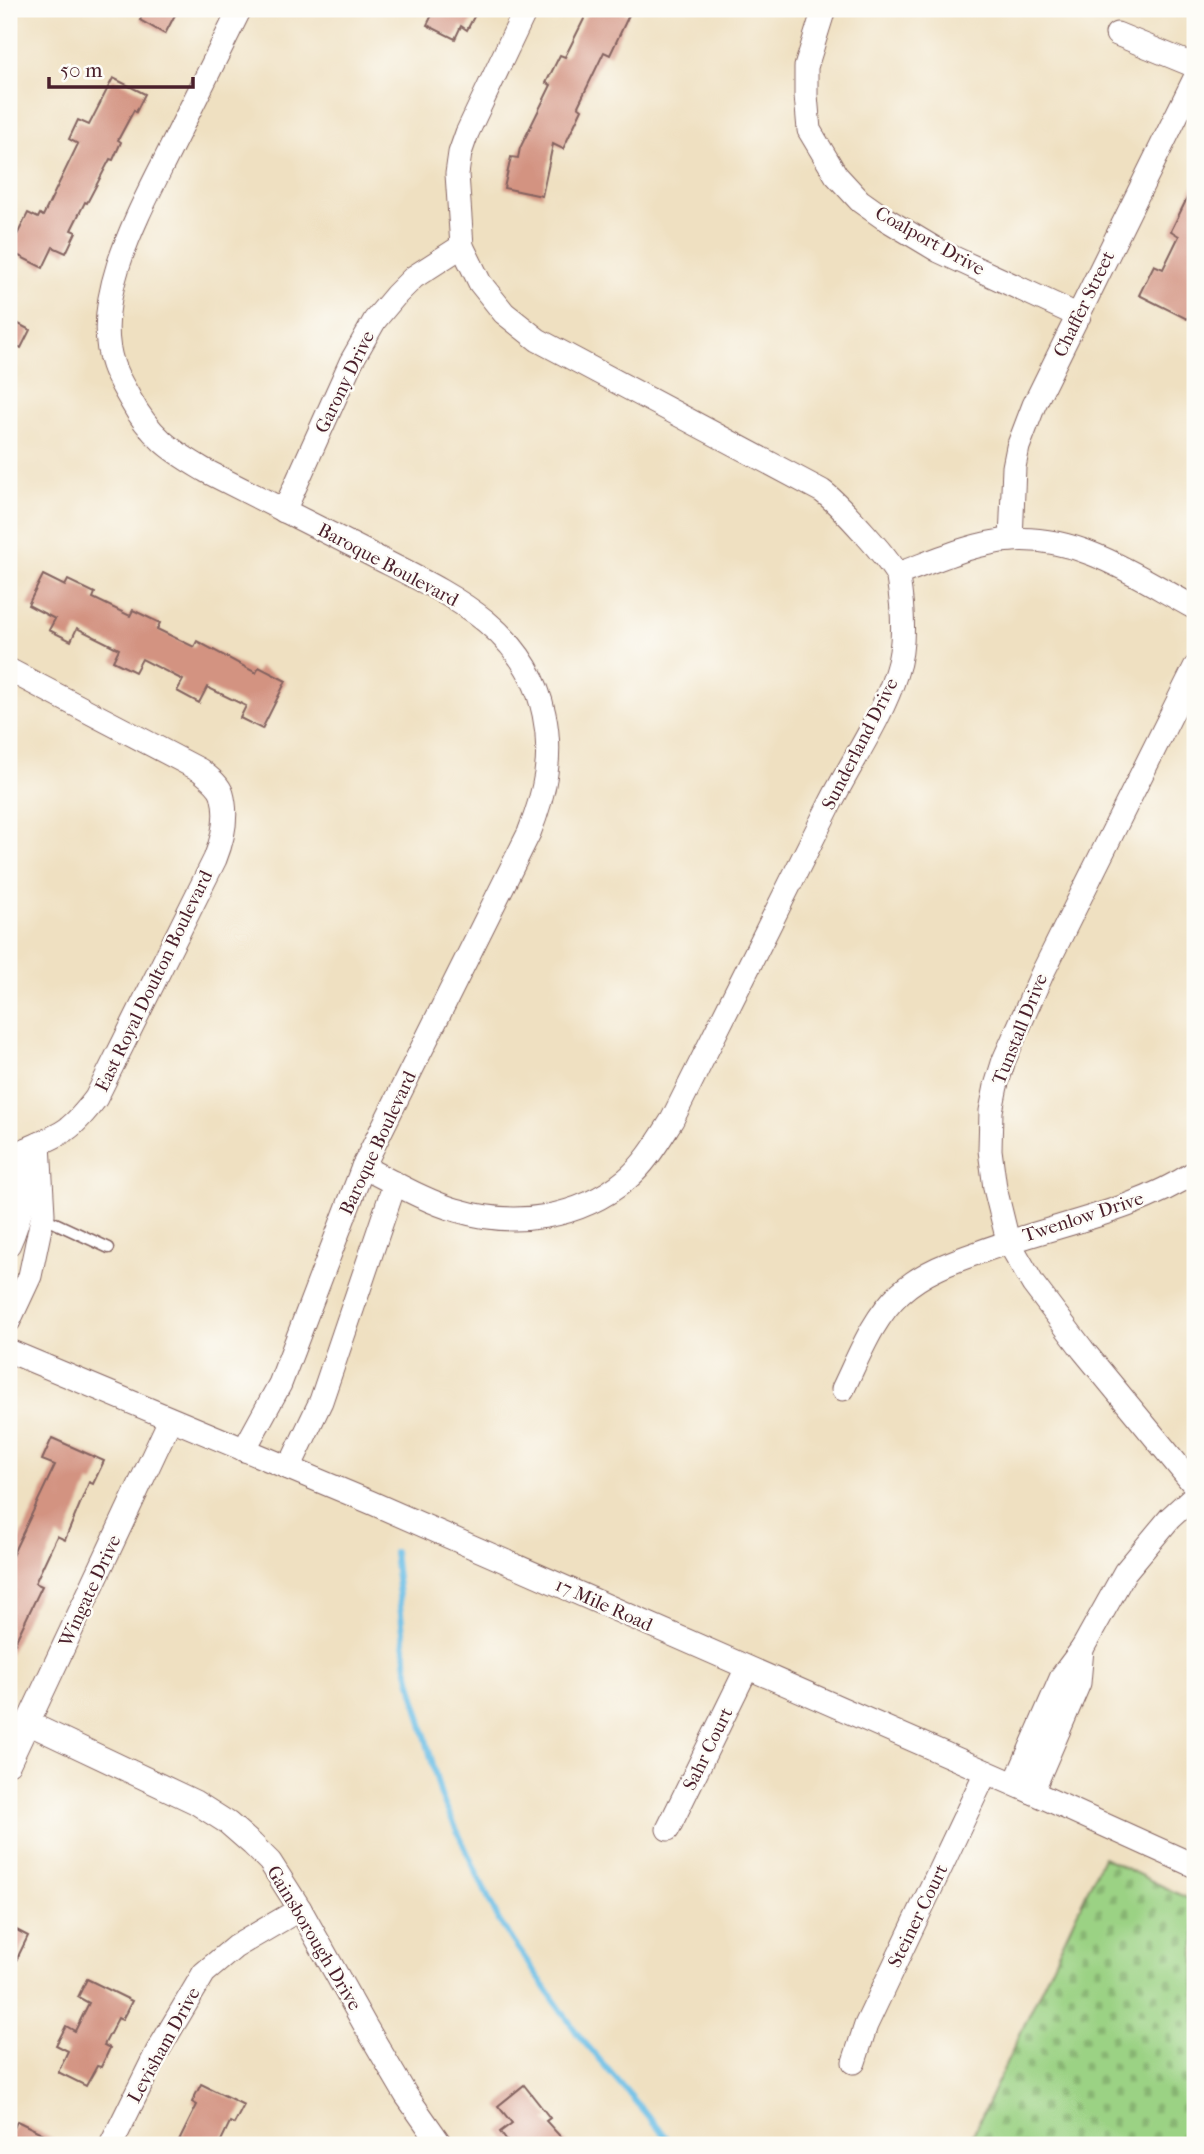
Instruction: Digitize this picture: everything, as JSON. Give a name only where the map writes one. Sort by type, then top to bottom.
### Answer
[{"type":"street","name":"Baroque Boulevard","points":[[240,9],[135,220],[116,271],[109,310],[112,363],[139,415],[162,441],[206,471],[441,591],[495,629],[521,656],[530,671],[540,694],[548,730],[547,769],[541,803],[529,832],[363,1167],[280,1384],[244,1450]]},
{"type":"street","points":[[526,9],[460,153],[457,174],[463,246],[480,283],[504,313],[538,341],[822,491],[836,502],[898,575],[982,545],[1012,540],[1045,541],[1097,554],[1195,608]]},
{"type":"street","name":"Coalport Drive","points":[[824,9],[806,67],[806,95],[809,130],[836,174],[860,201],[939,251],[1079,316]]},
{"type":"street","points":[[1117,34],[1195,66]]},
{"type":"street","name":"Chaffer Street","points":[[1012,540],[1012,488],[1018,447],[1034,405],[1195,78]]},
{"type":"street","name":"Garony Drive","points":[[285,511],[351,362],[375,320],[414,278],[463,246]]},
{"type":"street","name":"Sunderland Drive","points":[[363,1167],[453,1210],[511,1220],[563,1214],[602,1197],[629,1178],[653,1150],[673,1120],[849,767],[883,707],[897,671],[901,649],[902,616],[898,575]]},
{"type":"street","name":"Tunstall Drive","points":[[1195,667],[1042,974],[1000,1073],[991,1111],[990,1150],[995,1188],[1008,1241],[1033,1284],[1083,1350],[1195,1486]]},
{"type":"street","name":"East Royal Doulton Boulevard","points":[[9,670],[187,762],[210,779],[221,792],[224,813],[220,846],[96,1098],[70,1129],[57,1137],[25,1145],[32,1212],[30,1276],[9,1321]]},
{"type":"street","name":"Twenlow Drive","points":[[842,1389],[870,1333],[899,1294],[923,1275],[1008,1241],[1129,1205],[1195,1172]]},
{"type":"street","name":"Baroque Boulevard","points":[[289,1468],[321,1401],[395,1183]]},
{"type":"street","name":"East Royal Doulton Boulevard","points":[[9,1244],[17,1227],[32,1212]]},
{"type":"street","name":"17 Mile Road","points":[[9,1351],[289,1468],[1023,1788],[1195,1866]]},
{"type":"street","name":"Wingate Drive","points":[[9,1763],[170,1420]]},
{"type":"street","points":[[1023,1788],[1062,1676],[1082,1649],[1125,1572],[1170,1518],[1195,1495]]},
{"type":"street","name":"Sahr Court","points":[[668,1829],[747,1668]]},
{"type":"street","name":"Gainsborough Drive","points":[[28,1723],[195,1802],[228,1823],[270,1862],[300,1909],[406,2095],[441,2145]]},
{"type":"street","name":"Steiner Court","points":[[854,2062],[866,2025],[986,1772]]},
{"type":"street","name":"Levisham Drive","points":[[111,2145],[157,2052],[204,1973],[236,1947],[300,1909]]},
{"type":"lane","points":[[32,1212],[109,1248]]},
{"type":"green space","points":[[1103,1857],[1195,1902],[1195,2145],[968,2145]]},
{"type":"building","points":[[146,9],[178,9],[165,34],[140,20]]},
{"type":"building","points":[[435,9],[478,9],[467,30],[461,26],[455,39],[427,25]]},
{"type":"building","points":[[589,9],[617,9],[629,15],[610,55],[604,52],[578,106],[582,109],[563,149],[553,144],[542,196],[504,188],[511,157],[518,158],[520,148],[551,85],[546,83],[560,55],[565,57]]},
{"type":"building","points":[[113,78],[145,94],[118,140],[121,142],[113,160],[110,159],[71,230],[76,232],[66,253],[53,247],[43,268],[9,251],[28,213],[38,218],[40,214],[43,216],[78,144],[69,139],[78,120],[89,125]]},
{"type":"building","points":[[1195,182],[1195,302],[1187,319],[1139,295],[1154,265],[1163,269],[1179,236],[1171,231]]},
{"type":"building","points":[[9,319],[30,330],[21,348],[9,342]]},
{"type":"building","points":[[43,575],[65,586],[68,580],[95,593],[93,598],[130,616],[133,610],[160,623],[157,629],[194,647],[197,641],[256,673],[259,667],[286,681],[262,729],[240,718],[246,706],[207,687],[199,703],[177,691],[183,680],[142,659],[135,672],[113,661],[119,649],[77,628],[71,641],[49,630],[55,619],[28,605]]},
{"type":"building","points":[[52,1438],[104,1461],[93,1484],[89,1482],[65,1540],[57,1536],[35,1583],[42,1586],[9,1655],[9,1562],[55,1465],[42,1460]]},
{"type":"building","points":[[9,1926],[28,1936],[9,1975]]},
{"type":"building","points":[[87,1979],[132,2001],[122,2020],[118,2018],[104,2045],[110,2048],[101,2067],[97,2066],[86,2086],[58,2072],[68,2051],[56,2045],[66,2026],[75,2031],[89,2003],[78,1997]]},
{"type":"building","points":[[201,2084],[244,2105],[234,2124],[230,2122],[219,2145],[177,2145],[197,2105],[192,2102]]},
{"type":"building","points":[[524,2085],[550,2118],[546,2121],[568,2145],[510,2145],[500,2132],[512,2123],[498,2106]]},
{"type":"building","points":[[17,2121],[66,2145],[18,2145],[9,2140]]},
{"type":"waterway","points":[[394,1552],[407,1667],[441,1796],[499,1921],[579,2036],[673,2145]]}]
